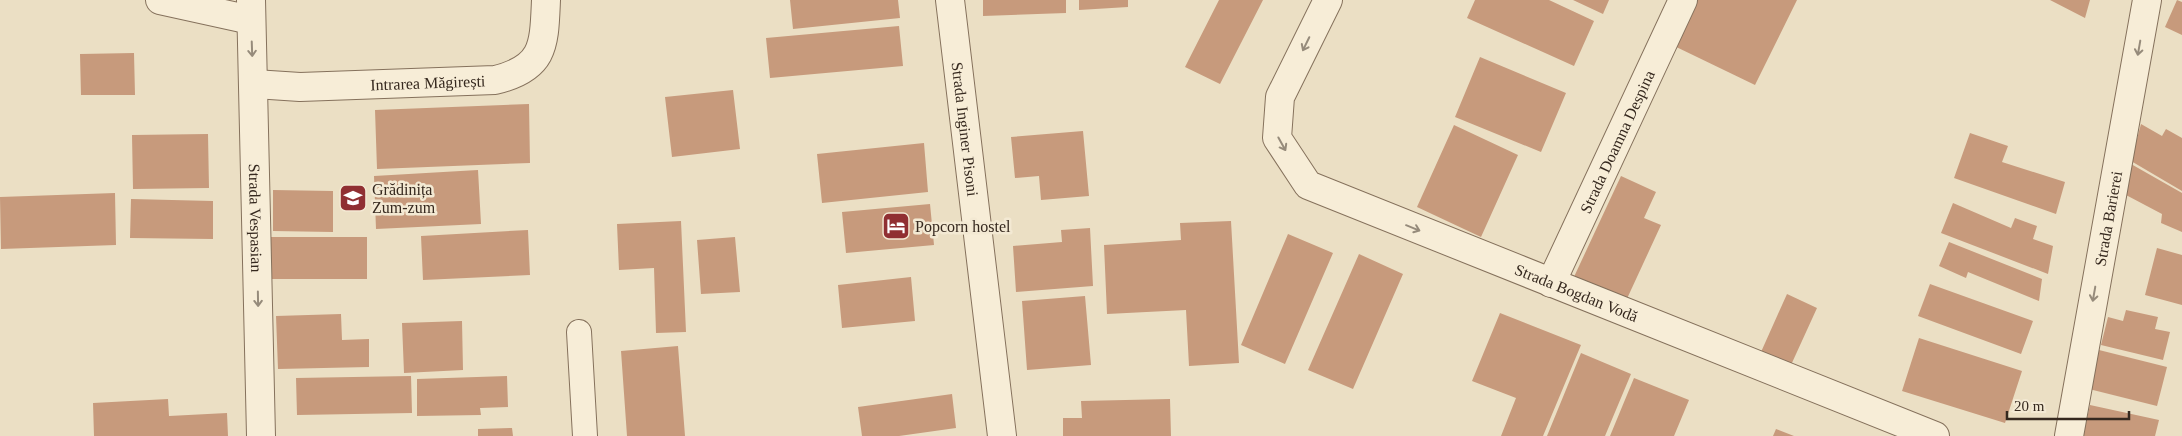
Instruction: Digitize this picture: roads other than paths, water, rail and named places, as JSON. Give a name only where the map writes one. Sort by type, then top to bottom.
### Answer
[{"type":"street","points":[[160,0],[251,10]]},
{"type":"street","name":"Intrarea Măgirești","points":[[254,84],[300,87],[495,80],[510,77],[532,63],[542,49],[546,0]]},
{"type":"street","name":"Strada Inginer Pisoni","points":[[950,0],[1002,436]]},
{"type":"street","name":"Strada Bogdan Vodă","points":[[1328,0],[1280,97],[1277,138],[1308,185],[1935,436]]},
{"type":"street","name":"Strada Doamna Despina","points":[[1551,283],[1683,0]]},
{"type":"street","name":"Strada Barierei","points":[[2069,436],[2147,0]]},
{"type":"street","name":"Strada Vespasian","points":[[251,10],[261,436]]},
{"type":"lane","points":[[579,332],[585,436]]},
{"type":"place","name":"Grădinița Zum-zum","points":[[353,198]]},
{"type":"place","name":"Popcorn hostel","points":[[896,226]]}]
